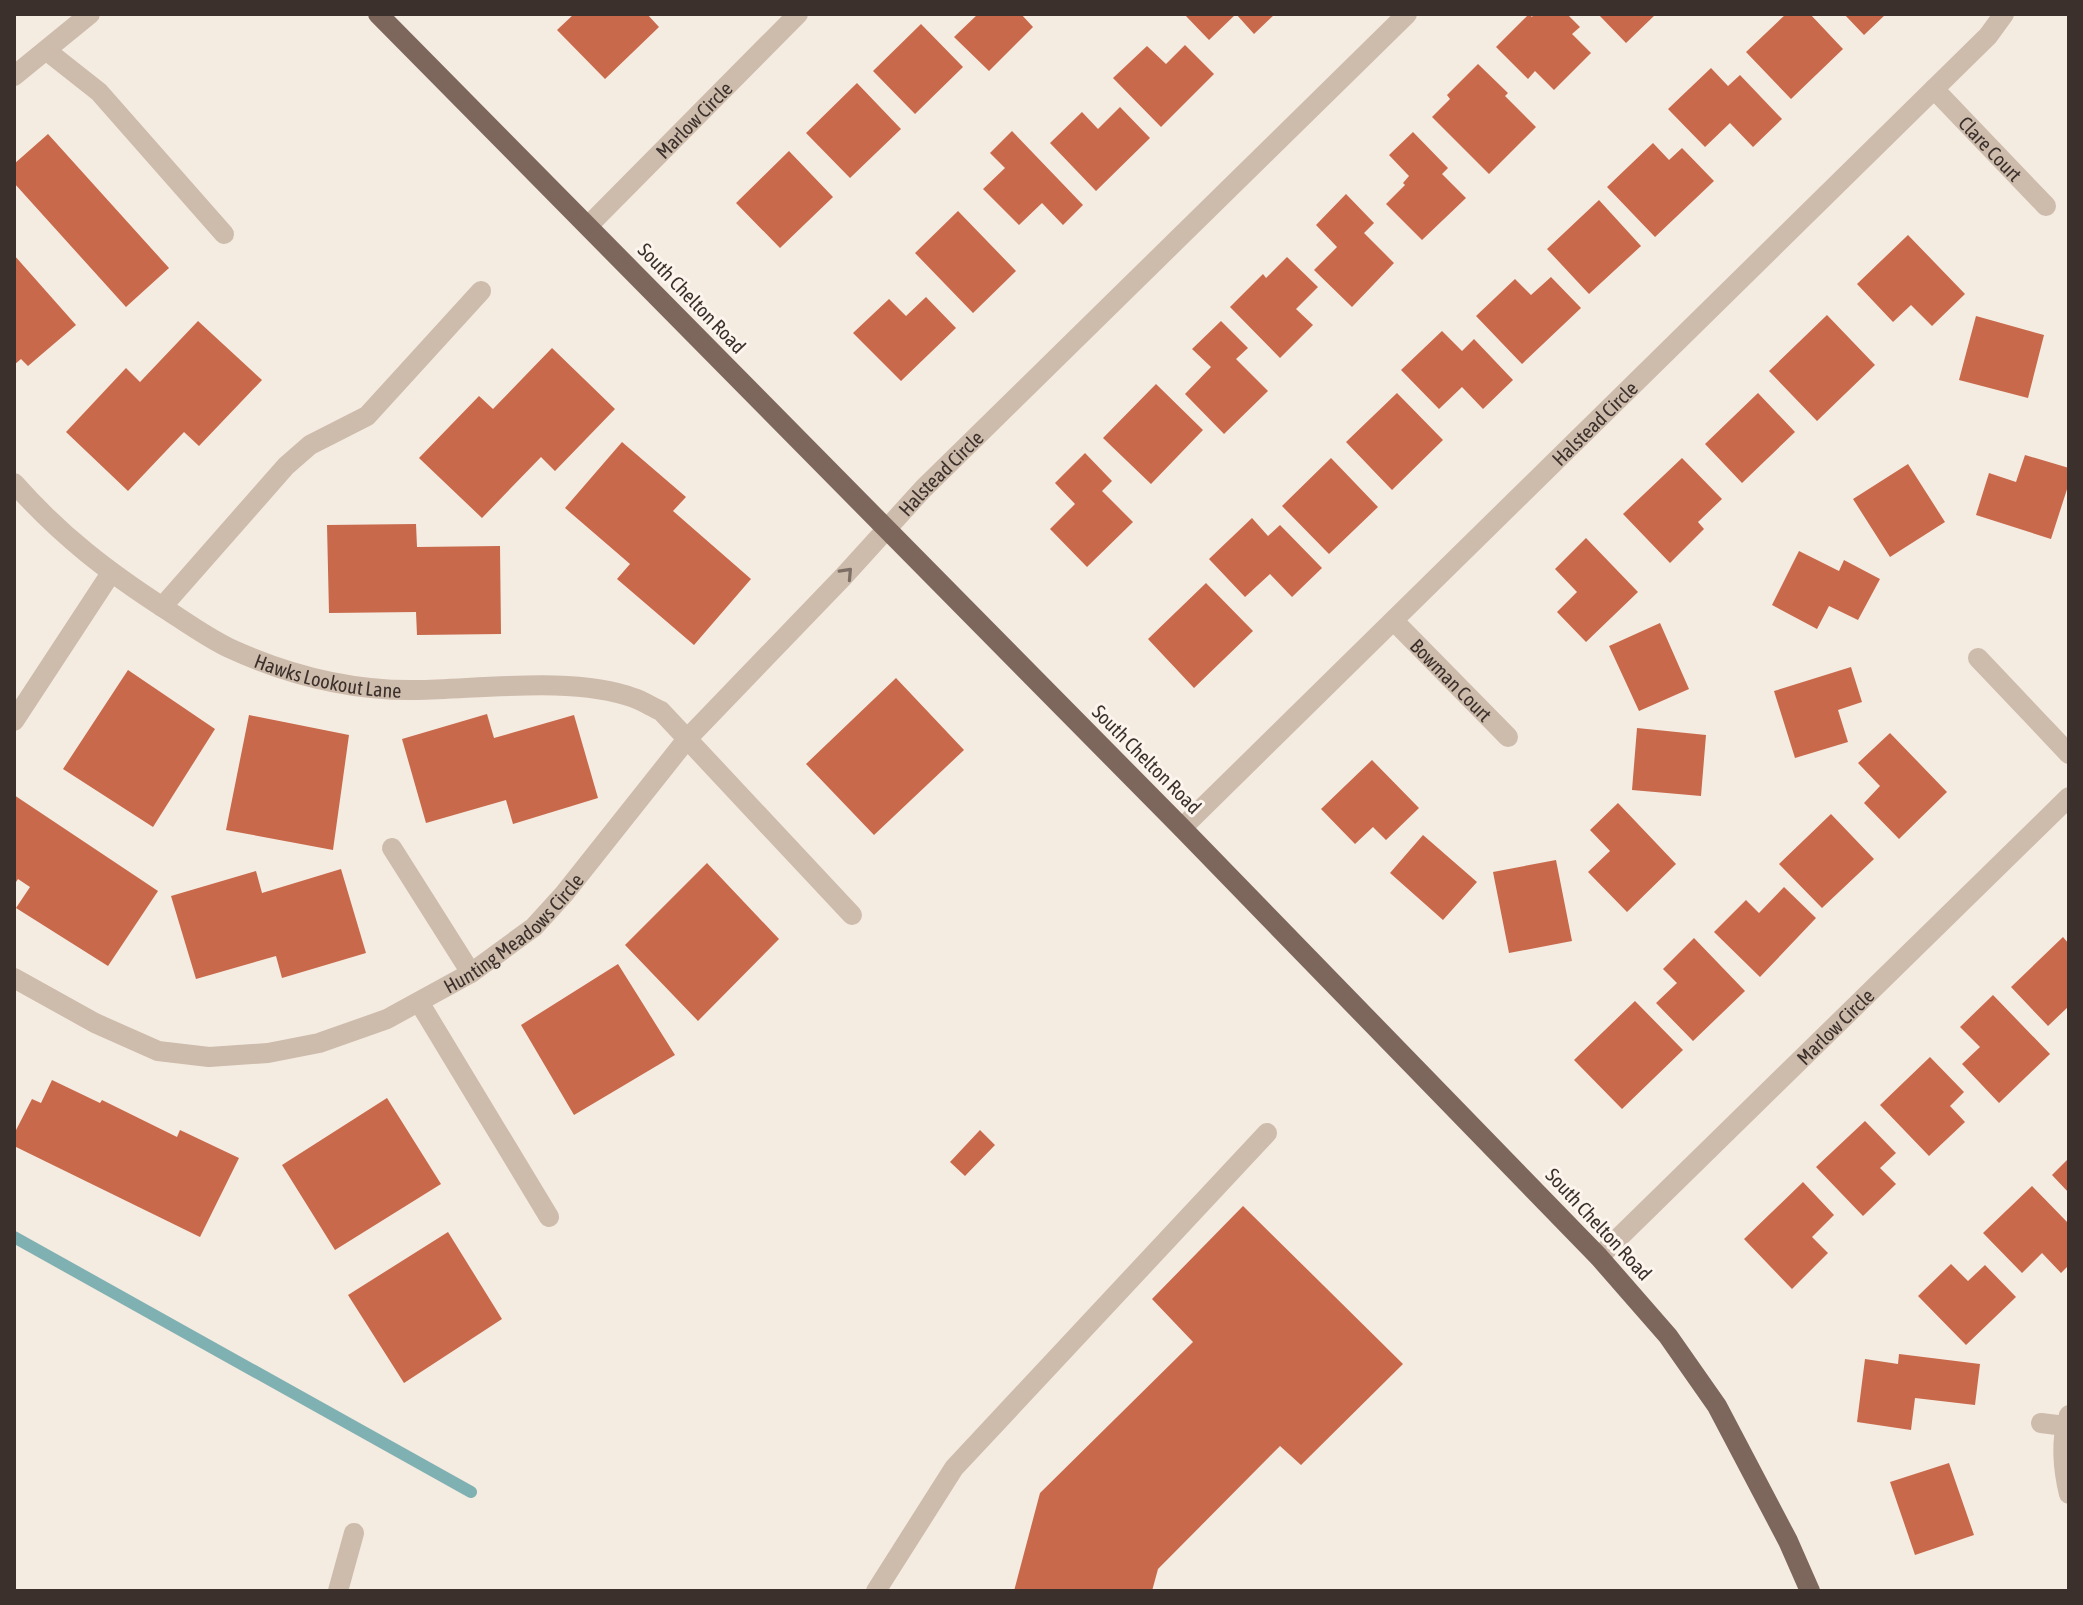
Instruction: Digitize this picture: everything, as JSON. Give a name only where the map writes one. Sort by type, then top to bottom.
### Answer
[{"type":"main road","name":"South Chelton Road","points":[[378,14],[1182,828],[1599,1257],[1668,1336],[1717,1406],[1788,1541],[1810,1591]]},
{"type":"street","points":[[14,76],[90,14]]},
{"type":"street","name":"Marlow Circle","points":[[588,226],[798,14]]},
{"type":"street","name":"Halstead Circle","points":[[886,530],[923,489],[1407,14]]},
{"type":"street","name":"Halstead Circle","points":[[1182,828],[1988,36],[2004,14]]},
{"type":"street","points":[[47,51],[99,92],[224,234]]},
{"type":"street","name":"Clare Court","points":[[1934,89],[2046,206]]},
{"type":"street","points":[[162,607],[286,466],[310,445],[367,416],[481,291]]},
{"type":"street","name":"Hawks Lookout Lane","points":[[14,483],[47,521],[111,573],[228,648],[322,680],[369,689],[570,686],[607,690],[636,698],[661,711],[852,915]]},
{"type":"street","name":"Hunting Meadows Circle","points":[[14,978],[95,1023],[158,1051],[209,1057],[268,1053],[319,1043],[387,1019],[471,973],[534,927],[687,739],[886,530]]},
{"type":"street","points":[[14,721],[111,573]]},
{"type":"street","name":"Bowman Court","points":[[1394,621],[1508,737]]},
{"type":"street","points":[[1978,658],[2069,754]]},
{"type":"street","name":"Marlow Circle","points":[[1599,1257],[2069,797]]},
{"type":"street","points":[[392,848],[471,973]]},
{"type":"street","points":[[419,1002],[549,1217]]},
{"type":"street","points":[[876,1591],[954,1468],[1267,1133]]},
{"type":"street","points":[[2041,1423],[2067,1420],[2064,1457],[2069,1494]]},
{"type":"street","points":[[338,1591],[354,1533]]},
{"type":"building","points":[[574,14],[647,14],[659,27],[605,79],[557,30]]},
{"type":"building","points":[[978,14],[1021,14],[1033,27],[989,71],[954,37]]},
{"type":"building","points":[[1184,14],[1236,14],[1209,40]]},
{"type":"building","points":[[1236,14],[1275,14],[1254,34]]},
{"type":"building","points":[[1529,14],[1532,17],[1534,14],[1567,14],[1580,27],[1572,34],[1591,53],[1554,90],[1535,71],[1528,79],[1496,47]]},
{"type":"building","points":[[1598,14],[1656,14],[1626,43]]},
{"type":"building","points":[[1786,14],[1810,14],[1843,49],[1791,99],[1746,52]]},
{"type":"building","points":[[1844,14],[1886,14],[1864,35]]},
{"type":"building","points":[[921,24],[963,67],[915,114],[873,71]]},
{"type":"building","points":[[1185,45],[1214,74],[1161,127],[1113,78],[1147,46],[1166,64]]},
{"type":"building","points":[[1478,64],[1508,93],[1505,96],[1536,127],[1489,174],[1432,117],[1450,99],[1447,95]]},
{"type":"building","points":[[1711,68],[1728,86],[1740,75],[1782,119],[1753,147],[1730,123],[1705,147],[1668,109]]},
{"type":"building","points":[[857,83],[901,129],[850,178],[806,133]]},
{"type":"building","points":[[1120,107],[1150,138],[1096,191],[1050,143],[1082,112],[1098,129]]},
{"type":"building","points":[[1012,131],[1083,205],[1063,225],[1042,203],[1019,225],[983,189],[1005,168],[990,153]]},
{"type":"building","points":[[1413,132],[1448,168],[1442,174],[1466,198],[1422,240],[1386,204],[1405,185],[1403,183],[1409,176],[1389,155]]},
{"type":"building","points":[[48,134],[169,268],[126,307],[14,183],[14,164]]},
{"type":"building","points":[[1653,143],[1669,160],[1682,148],[1714,181],[1655,237],[1607,187]]},
{"type":"building","points":[[789,151],[833,197],[780,248],[736,203]]},
{"type":"building","points":[[1346,194],[1374,223],[1364,233],[1394,263],[1352,307],[1314,270],[1337,247],[1316,225]]},
{"type":"building","points":[[1599,200],[1641,246],[1589,294],[1547,249]]},
{"type":"building","points":[[958,211],[1016,271],[973,313],[915,253]]},
{"type":"building","points":[[1908,235],[1965,294],[1932,326],[1911,305],[1893,322],[1857,284]]},
{"type":"building","points":[[14,255],[76,325],[28,366],[21,359],[14,365]]},
{"type":"building","points":[[1287,257],[1318,287],[1296,309],[1313,325],[1280,358],[1230,307],[1263,274],[1266,278]]},
{"type":"building","points":[[1551,277],[1581,308],[1522,364],[1476,316],[1515,279],[1531,295]]},
{"type":"building","points":[[926,297],[956,328],[901,381],[853,333],[889,299],[906,316]]},
{"type":"building","points":[[1827,315],[1875,365],[1817,421],[1769,371]]},
{"type":"building","points":[[1976,316],[2044,335],[2028,398],[1959,380]]},
{"type":"building","points":[[198,321],[262,380],[199,446],[184,432],[128,491],[66,432],[126,368],[140,382]]},
{"type":"building","points":[[1221,321],[1248,348],[1236,359],[1268,391],[1224,434],[1185,394],[1211,367],[1192,349]]},
{"type":"building","points":[[1442,331],[1462,351],[1474,339],[1513,380],[1483,409],[1462,387],[1439,409],[1401,370]]},
{"type":"building","points":[[552,348],[615,409],[555,471],[541,457],[482,518],[419,458],[479,396],[493,409]]},
{"type":"building","points":[[1156,384],[1203,430],[1151,484],[1103,438]]},
{"type":"building","points":[[1397,393],[1443,440],[1392,490],[1346,442]]},
{"type":"building","points":[[1758,393],[1795,432],[1742,483],[1705,444]]},
{"type":"building","points":[[622,442],[686,497],[673,511],[751,579],[694,645],[617,579],[630,564],[565,508]]},
{"type":"building","points":[[1085,453],[1112,481],[1102,491],[1133,522],[1087,567],[1050,529],[1075,504],[1055,483]]},
{"type":"building","points":[[2025,455],[2069,468],[2069,483],[2051,539],[1976,515],[1989,473],[2016,482]]},
{"type":"building","points":[[1331,458],[1378,507],[1329,554],[1282,506]]},
{"type":"building","points":[[1682,458],[1722,499],[1698,522],[1704,529],[1670,563],[1623,514]]},
{"type":"building","points":[[1908,464],[1945,522],[1890,557],[1853,499]]},
{"type":"building","points":[[1252,518],[1268,536],[1280,525],[1322,568],[1292,597],[1270,574],[1245,597],[1209,559]]},
{"type":"building","points":[[416,524],[417,547],[500,546],[501,634],[417,635],[416,612],[329,613],[327,525]]},
{"type":"building","points":[[1586,538],[1638,592],[1586,642],[1557,612],[1577,592],[1555,569]]},
{"type":"building","points":[[1799,551],[1839,571],[1844,560],[1880,579],[1858,620],[1829,606],[1817,629],[1772,605]]},
{"type":"building","points":[[1206,583],[1253,631],[1194,688],[1148,639]]},
{"type":"building","points":[[1660,623],[1689,689],[1639,711],[1609,646]]},
{"type":"building","points":[[1851,667],[1862,702],[1838,710],[1848,742],[1795,758],[1774,691]]},
{"type":"building","points":[[128,670],[215,729],[153,827],[63,769]]},
{"type":"building","points":[[896,678],[964,750],[874,835],[806,764]]},
{"type":"building","points":[[487,714],[494,738],[574,715],[598,798],[513,824],[506,800],[426,823],[402,739]]},
{"type":"building","points":[[249,715],[349,735],[333,850],[226,830]]},
{"type":"building","points":[[1637,728],[1706,735],[1701,796],[1632,790]]},
{"type":"building","points":[[1890,733],[1947,792],[1899,839],[1864,803],[1880,786],[1858,763]]},
{"type":"building","points":[[1372,760],[1419,808],[1386,840],[1373,827],[1355,844],[1321,809]]},
{"type":"building","points":[[14,795],[158,891],[108,966],[16,908],[30,887],[18,879],[14,885]]},
{"type":"building","points":[[1618,803],[1676,864],[1627,912],[1588,872],[1610,851],[1590,830]]},
{"type":"building","points":[[1831,814],[1874,859],[1822,908],[1779,864]]},
{"type":"building","points":[[1423,835],[1477,882],[1443,920],[1390,873]]},
{"type":"building","points":[[1556,860],[1572,941],[1509,953],[1493,872]]},
{"type":"building","points":[[707,863],[779,939],[698,1021],[625,945]]},
{"type":"building","points":[[341,869],[366,953],[282,978],[276,956],[196,979],[171,896],[256,871],[262,893]]},
{"type":"building","points":[[1784,887],[1816,918],[1760,977],[1714,932],[1746,900],[1759,913]]},
{"type":"building","points":[[2063,937],[2069,944],[2069,1006],[2048,1026],[2011,987]]},
{"type":"building","points":[[1694,938],[1745,991],[1693,1041],[1656,1003],[1677,983],[1663,969]]},
{"type":"building","points":[[618,964],[675,1055],[574,1115],[521,1025]]},
{"type":"building","points":[[1993,995],[2050,1054],[1999,1103],[1962,1064],[1980,1047],[1960,1027]]},
{"type":"building","points":[[1635,1001],[1683,1050],[1622,1109],[1574,1060]]},
{"type":"building","points":[[1930,1057],[1964,1092],[1950,1106],[1965,1122],[1929,1156],[1880,1105]]},
{"type":"building","points":[[52,1080],[100,1103],[102,1100],[177,1137],[180,1130],[239,1158],[200,1237],[14,1146],[14,1134],[32,1099],[41,1103]]},
{"type":"building","points":[[387,1098],[441,1184],[335,1250],[282,1165]]},
{"type":"building","points":[[1865,1121],[1896,1153],[1880,1168],[1896,1184],[1863,1216],[1816,1167]]},
{"type":"building","points":[[980,1130],[995,1145],[965,1176],[950,1162]]},
{"type":"building","points":[[2069,1158],[2069,1193],[2052,1175]]},
{"type":"building","points":[[1803,1182],[1834,1215],[1812,1237],[1828,1253],[1792,1289],[1744,1239]]},
{"type":"building","points":[[2032,1186],[2069,1224],[2069,1265],[2061,1273],[2042,1253],[2022,1273],[1983,1233]]},
{"type":"building","points":[[1243,1206],[1403,1364],[1301,1465],[1280,1446],[1158,1569],[1152,1591],[1014,1591],[1040,1493],[1193,1342],[1152,1299]]},
{"type":"building","points":[[448,1232],[502,1319],[404,1383],[348,1295]]},
{"type":"building","points":[[1951,1264],[1968,1281],[1985,1265],[2016,1297],[1966,1345],[1918,1296]]},
{"type":"building","points":[[1899,1354],[1980,1364],[1975,1405],[1915,1398],[1911,1430],[1857,1422],[1865,1359],[1898,1364]]},
{"type":"building","points":[[1949,1463],[1974,1535],[1915,1555],[1890,1482]]},
{"type":"waterway","points":[[14,1237],[471,1492]]}]
